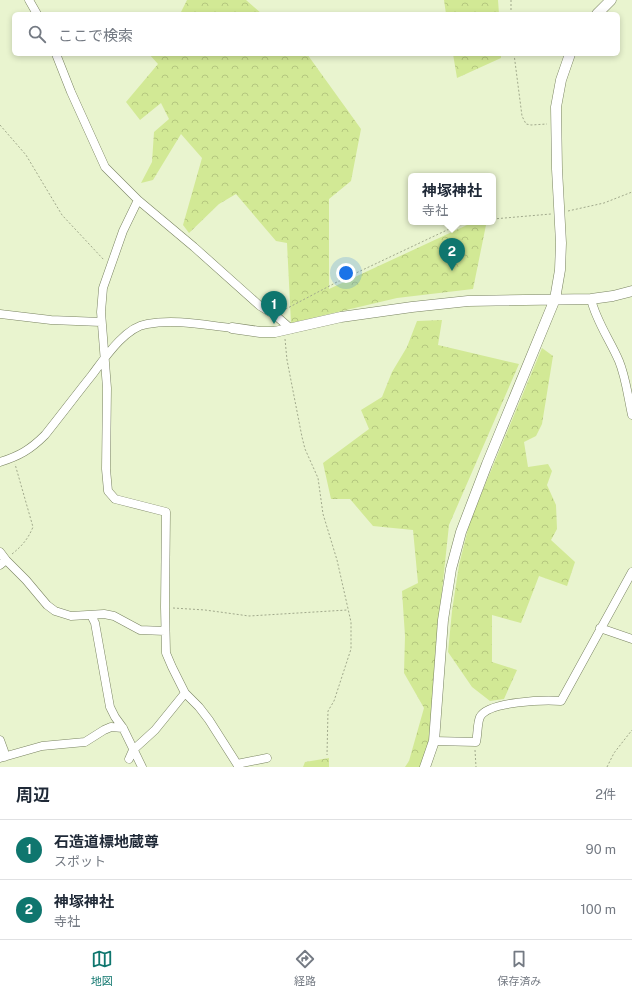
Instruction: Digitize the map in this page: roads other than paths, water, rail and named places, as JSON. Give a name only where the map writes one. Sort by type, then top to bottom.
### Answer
[{"type":"street","points":[[29,0],[36,12]]},
{"type":"street","points":[[599,12],[612,0]]},
{"type":"street","points":[[57,56],[71,92],[105,167],[138,200],[194,247],[260,306],[275,315],[287,330]]},
{"type":"street","points":[[425,767],[434,741],[443,620],[451,569],[461,532],[489,457],[555,299],[560,270],[556,123],[558,94],[569,56]]},
{"type":"street","points":[[138,200],[123,231],[103,288],[101,322],[107,388],[106,468],[108,491],[115,498],[166,512],[166,653],[185,693],[209,720],[237,764],[267,758]]},
{"type":"street","points":[[0,462],[22,454],[34,446],[45,435],[112,349],[135,328],[145,324],[188,323],[260,332],[287,330],[341,317],[468,300],[591,299],[613,296],[632,291]]},
{"type":"street","points":[[591,299],[594,311],[619,362],[632,415]]},
{"type":"street","points":[[0,314],[51,320],[101,322]]},
{"type":"street","points":[[0,552],[3,562],[26,580],[47,605],[55,611],[71,616],[104,614],[114,616],[140,630],[165,631]]},
{"type":"street","points":[[434,741],[476,742],[480,716],[485,711],[510,704],[530,701],[561,701],[632,572]]},
{"type":"street","points":[[91,615],[95,622],[110,708],[123,728],[132,750],[142,767]]},
{"type":"street","points":[[600,628],[632,640]]},
{"type":"street","points":[[129,759],[132,750],[144,742],[185,693]]},
{"type":"street","points":[[2,758],[42,746],[85,742],[111,727],[123,728]]},
{"type":"street","points":[[0,740],[4,751],[2,758]]},
{"type":"place","name":"神塚神社","points":[[452,271]]},
{"type":"place","name":"石造道標地蔵尊","points":[[274,324]]}]
